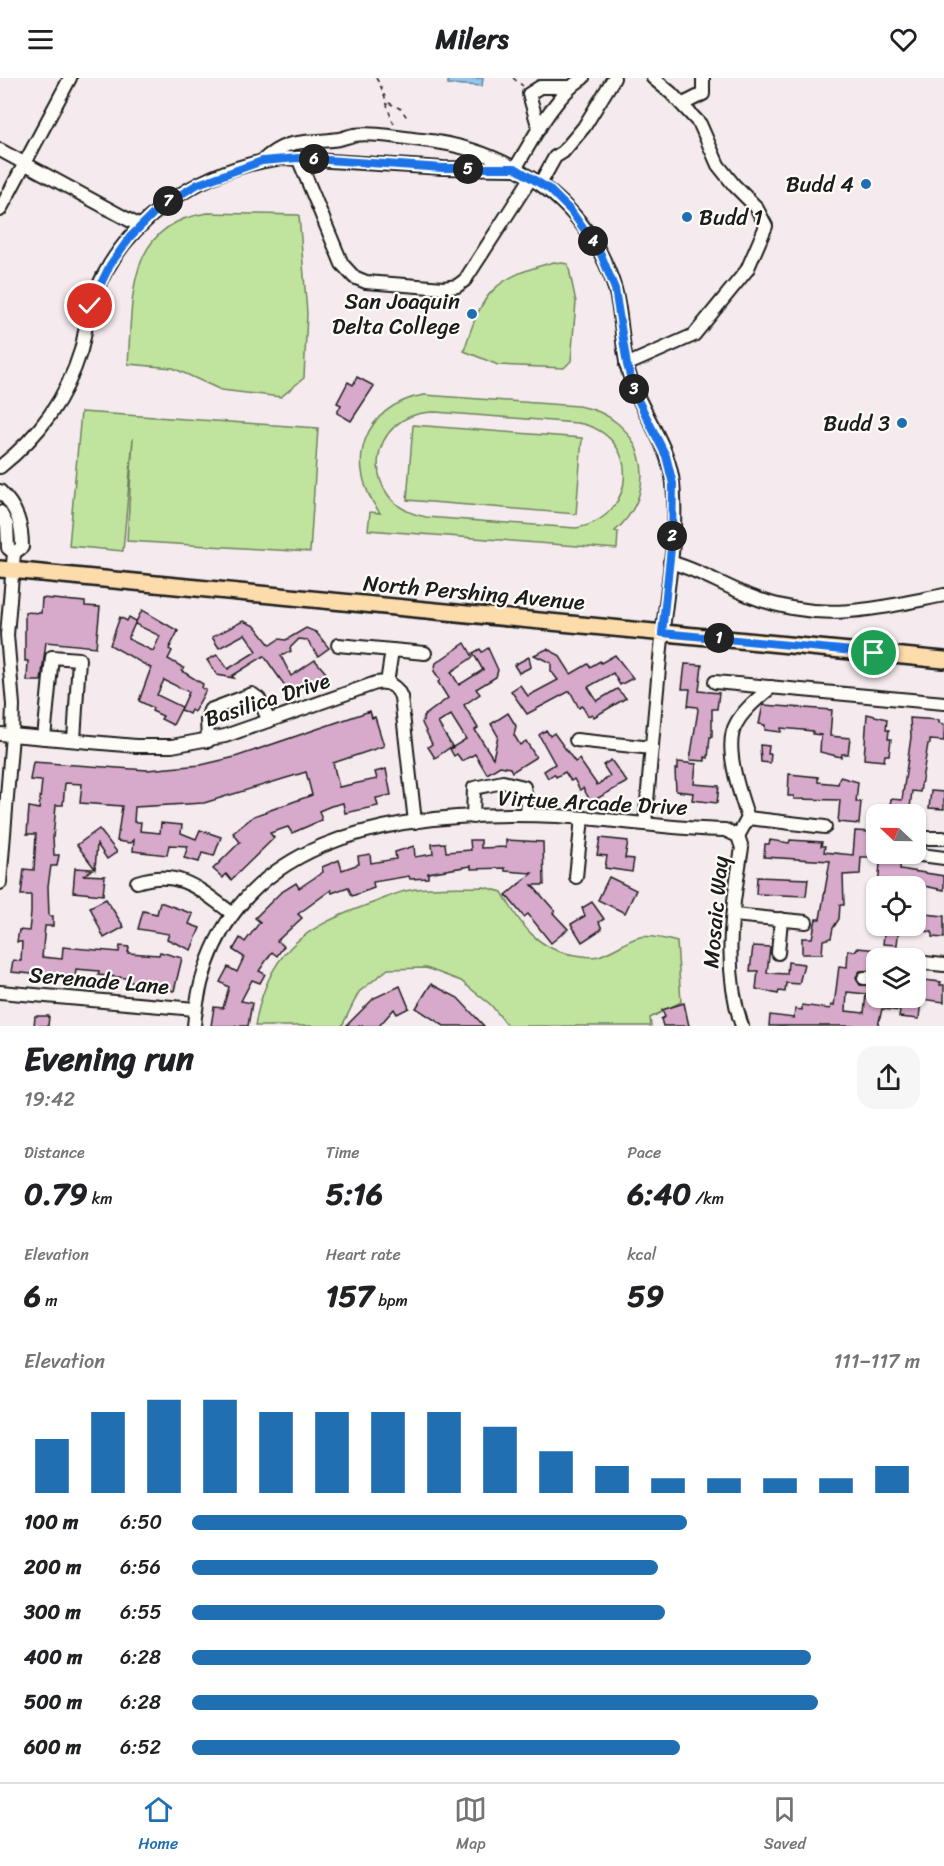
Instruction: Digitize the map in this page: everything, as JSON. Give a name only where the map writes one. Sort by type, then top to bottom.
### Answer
[{"type":"main road","name":"North Pershing Avenue","points":[[6,570],[944,660]]},
{"type":"street","points":[[0,210],[69,78]]},
{"type":"street","points":[[515,168],[538,129],[570,87],[583,78]]},
{"type":"street","points":[[298,158],[342,264],[354,277],[366,282],[444,288],[457,286],[465,280],[555,157],[563,152],[584,127],[614,78]]},
{"type":"street","points":[[627,365],[694,335],[747,270],[766,226],[756,207],[718,165],[700,124],[653,78]]},
{"type":"street","points":[[682,104],[704,94],[703,78]]},
{"type":"street","points":[[538,129],[529,94],[540,87],[570,87]]},
{"type":"street","points":[[262,161],[274,150],[288,143],[339,139],[355,135],[469,148],[496,157],[536,181],[571,211],[603,260],[621,313],[627,365],[635,394],[657,433],[671,475],[670,562],[645,824]]},
{"type":"street","points":[[0,150],[140,226]]},
{"type":"street","points":[[0,467],[39,432],[66,392],[99,284],[110,265],[140,226],[172,198],[198,184],[262,161],[298,158],[443,168],[515,168]]},
{"type":"street","points":[[0,491],[14,506],[20,522],[22,547],[14,553],[6,570],[4,653],[13,705],[6,735],[0,884]]},
{"type":"street","points":[[0,512],[7,525],[8,548],[14,553]]},
{"type":"street","points":[[670,562],[706,573],[760,600],[781,607],[820,613],[882,609],[944,595]]},
{"type":"street","points":[[338,645],[425,653]]},
{"type":"street","points":[[392,650],[387,682],[401,697],[415,822]]},
{"type":"street","points":[[44,738],[52,657],[79,659],[74,741]]},
{"type":"street","name":"Basilica Drive","points":[[6,735],[154,746],[208,741],[376,683],[387,682]]},
{"type":"street","points":[[714,682],[944,703]]},
{"type":"street","points":[[738,836],[748,818],[738,788],[730,738],[735,724],[748,708],[771,687]]},
{"type":"street","points":[[208,741],[207,720],[210,710],[244,695],[252,694],[259,699],[269,721]]},
{"type":"street","points":[[576,740],[652,748]]},
{"type":"street","points":[[473,817],[474,788],[503,782],[524,787],[529,816]]},
{"type":"street","name":"Virtue Arcade Drive","points":[[194,1026],[198,987],[209,955],[233,914],[258,885],[295,857],[327,842],[358,832],[415,822],[473,817],[529,816],[725,830],[738,836]]},
{"type":"street","points":[[576,877],[582,818]]},
{"type":"street","points":[[748,818],[825,827]]},
{"type":"street","name":"Mosaic Way","points":[[738,836],[742,848],[734,915],[730,982],[742,1026]]},
{"type":"street","points":[[943,838],[920,838],[918,849],[921,855],[944,858]]},
{"type":"street","points":[[137,882],[151,878],[178,878],[233,914]]},
{"type":"street","points":[[734,915],[806,922]]},
{"type":"street","points":[[778,953],[781,920]]},
{"type":"street","points":[[926,963],[944,964]]},
{"type":"street","name":"Serenade Lane","points":[[0,993],[195,1009]]},
{"type":"path","points":[[376,78],[389,103],[395,138]]},
{"type":"path","points":[[389,103],[401,109],[408,119]]},
{"type":"green space","points":[[208,213],[299,215],[307,313],[304,378],[281,397],[221,390],[173,368],[128,364],[134,291],[139,268],[148,248],[161,232],[181,220]]},
{"type":"green space","points":[[554,262],[568,264],[576,302],[571,361],[564,368],[498,365],[464,351],[477,314],[493,290],[517,274]]},
{"type":"green space","points":[[424,395],[578,406],[600,412],[618,424],[631,439],[639,456],[642,475],[639,495],[630,514],[615,531],[618,532],[617,549],[368,530],[370,512],[380,513],[369,495],[363,476],[362,457],[365,440],[374,424],[386,411],[403,401]],"holes":[[[435,412],[577,423],[598,430],[613,442],[622,458],[624,475],[621,493],[612,508],[597,521],[576,528],[426,517],[404,509],[388,496],[380,479],[378,460],[383,442],[394,427],[412,416]]]},
{"type":"green space","points":[[81,412],[318,428],[310,552],[127,541],[133,438],[123,551],[69,546]]},
{"type":"green space","points":[[413,425],[582,438],[576,514],[407,500]]},
{"type":"green space","points":[[484,887],[502,892],[515,914],[531,934],[551,948],[563,952],[597,957],[642,937],[677,942],[681,1002],[650,1018],[651,1026],[508,1026],[491,1005],[461,981],[426,968],[388,969],[359,992],[342,1026],[255,1026],[268,980],[278,962],[305,935],[323,924],[343,914],[405,891],[428,888]]},
{"type":"water","points":[[448,78],[483,78],[482,86],[448,84]]},
{"type":"building","points":[[357,377],[374,386],[351,421],[337,413],[341,405],[337,403],[348,382],[353,385]]},
{"type":"building","points":[[42,598],[85,602],[85,606],[100,607],[96,647],[46,642],[41,681],[27,681],[25,612],[41,613]]},
{"type":"building","points":[[142,610],[178,631],[169,649],[172,651],[168,659],[184,668],[182,671],[203,684],[202,688],[206,690],[194,712],[191,710],[189,714],[181,710],[189,692],[164,680],[157,695],[182,707],[173,725],[161,719],[163,716],[152,711],[153,708],[139,701],[151,668],[110,645],[120,617],[127,621],[129,617],[136,621],[128,639],[153,651],[160,636],[135,624]]},
{"type":"building","points":[[243,621],[255,626],[270,645],[279,639],[286,640],[306,628],[316,632],[329,648],[318,656],[307,640],[299,639],[290,648],[291,651],[281,656],[291,676],[315,660],[326,673],[290,693],[264,656],[232,676],[234,678],[217,675],[207,660],[217,655],[228,669],[257,651],[245,634],[219,648],[212,637]]},
{"type":"building","points":[[465,643],[473,657],[451,672],[459,685],[483,670],[473,653],[480,649],[482,652],[488,648],[498,670],[496,677],[476,689],[480,694],[464,705],[478,728],[475,730],[493,758],[498,736],[491,724],[508,713],[516,726],[514,735],[520,745],[526,741],[536,757],[512,772],[510,768],[500,766],[487,774],[475,754],[462,761],[457,754],[454,756],[450,749],[466,739],[451,715],[438,723],[452,746],[435,758],[428,747],[432,744],[422,723],[424,716],[448,698],[434,671],[436,663]]},
{"type":"building","points":[[547,649],[559,655],[571,674],[588,664],[590,667],[615,655],[633,678],[620,685],[613,673],[588,687],[597,701],[617,689],[626,698],[594,717],[592,714],[588,716],[582,706],[579,708],[570,691],[527,714],[511,691],[520,685],[528,696],[558,680],[551,671],[551,663],[534,655]]},
{"type":"building","points":[[529,657],[531,667],[519,673],[514,665]]},
{"type":"building","points":[[685,664],[702,665],[699,691],[719,693],[717,709],[712,709],[712,737],[710,737],[708,758],[705,757],[705,761],[690,760],[698,710],[697,707],[688,706],[690,689],[682,689]]},
{"type":"building","points":[[763,705],[832,710],[830,736],[850,738],[848,754],[842,754],[841,757],[820,752],[821,735],[813,734],[813,731],[781,728],[781,732],[765,730],[765,725],[759,724]]},
{"type":"building","points":[[370,711],[372,718],[375,717],[384,746],[333,763],[339,787],[377,779],[375,772],[386,769],[391,795],[376,798],[378,806],[345,813],[343,803],[331,806],[319,811],[322,820],[292,833],[288,827],[270,833],[274,838],[231,880],[226,874],[223,878],[213,869],[240,842],[233,833],[254,816],[312,795],[306,772],[204,803],[135,807],[134,822],[141,822],[140,831],[160,833],[161,823],[182,825],[181,833],[196,839],[200,830],[221,837],[214,856],[202,853],[199,862],[184,858],[188,846],[169,845],[167,855],[133,851],[134,840],[131,843],[117,841],[122,806],[80,803],[82,784],[65,783],[63,805],[56,805],[53,838],[54,855],[59,855],[57,866],[51,866],[48,886],[49,916],[53,916],[53,926],[45,926],[42,957],[62,959],[63,947],[119,952],[120,946],[129,947],[128,953],[159,955],[160,952],[182,958],[174,991],[126,981],[126,978],[98,975],[99,971],[76,969],[75,978],[11,972],[13,960],[21,961],[22,942],[17,942],[19,930],[29,931],[31,913],[31,895],[21,895],[24,869],[34,870],[36,834],[27,834],[29,807],[39,809],[42,781],[30,780],[33,762],[147,770],[201,765],[235,757]]},
{"type":"building","points":[[867,714],[887,719],[886,730],[889,730],[888,739],[891,739],[889,755],[885,755],[884,761],[864,759]]},
{"type":"building","points":[[910,718],[939,720],[939,723],[944,724],[944,741],[930,740],[928,744],[920,792],[912,791],[910,804],[890,804],[891,799],[902,800],[911,737]]},
{"type":"building","points":[[546,730],[550,736],[554,733],[575,762],[579,759],[597,785],[610,776],[603,765],[611,760],[627,782],[591,802],[583,788],[580,790],[574,779],[571,781],[565,772],[548,778],[544,771],[555,764],[539,735]]},
{"type":"building","points":[[760,745],[769,746],[770,763],[761,762]]},
{"type":"building","points":[[678,762],[696,764],[694,784],[719,786],[717,803],[692,800],[693,793],[676,791],[675,769],[678,769]]},
{"type":"building","points":[[789,774],[818,777],[818,782],[838,784],[840,777],[858,782],[856,802],[861,802],[859,824],[838,822],[840,800],[794,799],[794,796],[788,796]]},
{"type":"building","points":[[931,791],[944,792],[944,809],[929,808]]},
{"type":"building","points":[[99,829],[117,852],[107,859],[97,844],[95,869],[77,845]]},
{"type":"building","points":[[855,831],[866,832],[866,857],[861,857],[860,874],[843,875],[844,905],[840,905],[839,919],[833,928],[831,938],[823,940],[822,954],[802,954],[802,938],[812,938],[816,919],[820,919],[830,861],[764,857],[765,844],[769,844],[770,840],[789,843],[790,840],[822,842],[821,846],[825,846],[824,852],[853,855]]},
{"type":"building","points":[[600,838],[628,841],[625,858],[634,859],[632,872],[605,868],[607,856],[597,855]]},
{"type":"building","points":[[470,840],[481,840],[481,848],[506,847],[506,840],[543,842],[544,885],[532,885],[568,929],[551,943],[528,914],[524,917],[506,895],[532,873],[505,871],[505,868],[471,869],[471,866],[428,873],[428,878],[410,879],[409,876],[373,882],[374,888],[352,896],[348,887],[332,893],[331,890],[298,914],[302,918],[277,941],[284,946],[277,956],[272,952],[259,971],[265,974],[260,983],[252,980],[241,1001],[252,1003],[248,1026],[211,1026],[214,1007],[223,1008],[229,987],[220,982],[228,967],[237,972],[244,957],[233,950],[240,938],[245,942],[260,922],[255,918],[280,893],[296,883],[299,888],[323,872],[322,867],[339,860],[342,870],[359,864],[358,856],[370,854],[371,863],[396,859],[395,852],[414,846],[415,857],[433,854],[432,844],[445,843],[446,852],[471,850]]},
{"type":"building","points":[[880,864],[900,864],[900,869],[944,876],[944,890],[926,886],[926,876],[879,876]]},
{"type":"building","points":[[75,868],[93,869],[84,875],[105,876],[103,895],[73,892]]},
{"type":"building","points":[[609,877],[636,890],[625,913],[598,900]]},
{"type":"building","points":[[757,877],[808,879],[806,896],[756,894]]},
{"type":"building","points":[[106,899],[124,927],[104,938],[90,907]]},
{"type":"building","points":[[160,902],[193,914],[189,924],[200,928],[191,950],[167,939],[169,934],[138,929],[143,911],[157,914]]},
{"type":"building","points":[[592,902],[604,919],[599,922],[602,929],[582,942],[571,924],[585,916],[582,908]]},
{"type":"building","points":[[926,914],[944,916],[944,938],[932,937],[932,932],[926,931]]},
{"type":"building","points":[[884,936],[898,936],[897,945],[883,944]]},
{"type":"building","points":[[753,946],[770,947],[767,973],[787,974],[788,962],[804,964],[799,984],[786,983],[785,992],[779,991],[778,994],[756,989],[758,971],[750,971]]},
{"type":"building","points":[[866,949],[866,971],[860,971],[856,977],[860,985],[866,985],[866,994],[866,1008],[920,1008],[919,1019],[899,1017],[900,1011],[882,1009],[878,1026],[769,1026],[770,1015],[794,1018],[795,1009],[802,1010],[802,1005],[830,1009],[831,1005],[834,1006],[839,966],[847,967],[848,950]],"holes":[[[847,992],[866,994],[864,1013],[846,1011]]]},
{"type":"building","points":[[926,980],[941,982],[940,985],[944,985],[944,1002],[926,1000]]},
{"type":"building","points":[[431,984],[458,998],[484,1026],[444,1026],[416,1008]]},
{"type":"building","points":[[400,986],[409,1008],[397,1014],[394,1009],[379,1026],[346,1026],[374,998]]},
{"type":"building","points":[[684,1003],[689,1026],[663,1026],[661,1019],[665,1017],[662,1010]]},
{"type":"building","points":[[35,1016],[49,1016],[48,1026],[34,1026]]},
{"type":"place","name":"Budd 4","points":[[866,184]]},
{"type":"place","name":"Budd 1","points":[[687,217]]},
{"type":"place","name":"San Joaquin Delta College","points":[[472,314]]},
{"type":"place","name":"Budd 3","points":[[902,423]]},
{"type":"route","points":[[90,306],[110,265],[130,237],[160,207],[172,198],[209,179],[262,161],[298,158],[443,168],[496,170],[515,168],[549,189],[571,211],[600,252],[615,289],[621,313],[624,351],[635,394],[657,433],[673,484],[672,539],[662,633],[874,653]]}]
